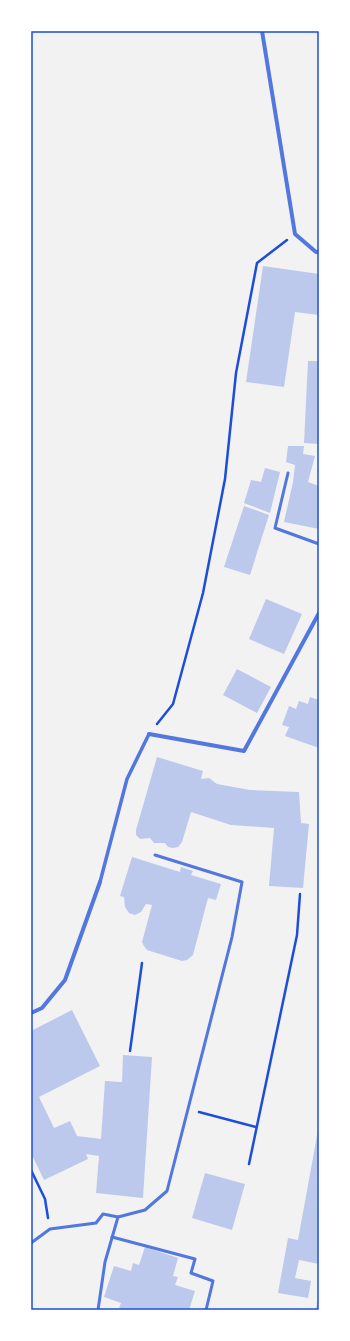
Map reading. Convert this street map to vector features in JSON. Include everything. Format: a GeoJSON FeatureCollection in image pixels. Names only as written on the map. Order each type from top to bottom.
{"type":"FeatureCollection","features":[{"type":"Feature","properties":{"kind":"street"},"geometry":{"type":"LineString","coordinates":[[262,31],[295,234],[316,252],[319,252]]}},
{"type":"Feature","properties":{"kind":"street"},"geometry":{"type":"LineString","coordinates":[[31,1013],[42,1008],[65,980],[100,882],[127,779],[149,734],[244,751],[319,613]]}},
{"type":"Feature","properties":{"kind":"lane"},"geometry":{"type":"LineString","coordinates":[[288,473],[275,528],[319,544]]}},
{"type":"Feature","properties":{"kind":"lane"},"geometry":{"type":"LineString","coordinates":[[31,1244],[50,1229],[96,1223],[103,1214],[118,1217],[145,1210],[166,1191],[232,937],[242,882],[155,855]]}},
{"type":"Feature","properties":{"kind":"lane"},"geometry":{"type":"LineString","coordinates":[[98,1310],[105,1262],[118,1217]]}},
{"type":"Feature","properties":{"kind":"lane"},"geometry":{"type":"LineString","coordinates":[[112,1237],[195,1259],[191,1274],[213,1281],[206,1310]]}},
{"type":"Feature","properties":{"kind":"path"},"geometry":{"type":"LineString","coordinates":[[149,734],[173,704],[202,593],[225,479],[236,373],[257,263],[295,234]]}},
{"type":"Feature","properties":{"kind":"path"},"geometry":{"type":"LineString","coordinates":[[249,1164],[297,935],[300,894]]}},
{"type":"Feature","properties":{"kind":"path"},"geometry":{"type":"LineString","coordinates":[[130,1050],[142,963]]}},
{"type":"Feature","properties":{"kind":"path"},"geometry":{"type":"LineString","coordinates":[[188,1108],[256,1127]]}},
{"type":"Feature","properties":{"kind":"path"},"geometry":{"type":"LineString","coordinates":[[31,1170],[45,1199],[50,1229]]}},
{"type":"Feature","properties":{"kind":"building"},"geometry":{"type":"Polygon","coordinates":[[[263,266],[319,274],[319,315],[295,312],[284,387],[246,382],[263,266]]]}},
{"type":"Feature","properties":{"kind":"building"},"geometry":{"type":"Polygon","coordinates":[[[308,361],[319,361],[319,444],[304,443],[308,361]]]}},
{"type":"Feature","properties":{"kind":"building"},"geometry":{"type":"Polygon","coordinates":[[[288,446],[304,446],[303,454],[315,456],[308,482],[319,486],[319,529],[284,522],[293,482],[295,465],[286,462],[288,446]]]}},
{"type":"Feature","properties":{"kind":"building"},"geometry":{"type":"Polygon","coordinates":[[[265,468],[280,472],[270,513],[244,503],[251,480],[261,482],[265,468]]]}},
{"type":"Feature","properties":{"kind":"building"},"geometry":{"type":"Polygon","coordinates":[[[244,506],[269,515],[250,575],[224,567],[244,506]]]}},
{"type":"Feature","properties":{"kind":"building"},"geometry":{"type":"Polygon","coordinates":[[[266,599],[302,614],[284,654],[249,639],[266,599]]]}},
{"type":"Feature","properties":{"kind":"building"},"geometry":{"type":"Polygon","coordinates":[[[237,669],[271,687],[257,713],[223,695],[237,669]]]}},
{"type":"Feature","properties":{"kind":"building"},"geometry":{"type":"Polygon","coordinates":[[[310,697],[319,700],[319,748],[285,736],[289,727],[282,725],[289,706],[296,709],[299,701],[308,704],[310,697]]]}},
{"type":"Feature","properties":{"kind":"building"},"geometry":{"type":"Polygon","coordinates":[[[157,757],[203,771],[201,779],[209,778],[217,784],[250,790],[299,792],[301,823],[309,824],[303,888],[269,886],[274,828],[231,825],[191,812],[182,842],[178,847],[168,847],[165,843],[154,843],[150,838],[140,839],[136,835],[136,830],[157,757]]]}},
{"type":"Feature","properties":{"kind":"building"},"geometry":{"type":"Polygon","coordinates":[[[132,857],[180,872],[181,867],[193,871],[191,875],[221,884],[216,900],[208,898],[193,955],[187,960],[182,961],[147,950],[144,946],[142,942],[152,905],[146,904],[141,912],[135,915],[129,913],[125,907],[124,897],[120,896],[132,857]]]}},
{"type":"Feature","properties":{"kind":"building"},"geometry":{"type":"Polygon","coordinates":[[[72,1010],[100,1066],[39,1097],[54,1128],[70,1121],[77,1136],[101,1139],[105,1081],[122,1082],[123,1055],[152,1057],[143,1198],[96,1193],[99,1156],[86,1154],[88,1159],[44,1180],[31,1153],[31,1031],[72,1010]]]}},
{"type":"Feature","properties":{"kind":"building"},"geometry":{"type":"Polygon","coordinates":[[[318,1130],[319,1264],[299,1260],[295,1278],[311,1281],[308,1298],[278,1293],[288,1238],[298,1240],[318,1130]]]}},
{"type":"Feature","properties":{"kind":"building"},"geometry":{"type":"Polygon","coordinates":[[[205,1173],[245,1184],[232,1230],[192,1218],[205,1173]]]}},
{"type":"Feature","properties":{"kind":"building"},"geometry":{"type":"Polygon","coordinates":[[[145,1247],[178,1258],[173,1276],[178,1277],[175,1285],[195,1291],[189,1310],[125,1310],[119,1308],[121,1303],[104,1297],[114,1266],[131,1271],[133,1263],[139,1265],[145,1247]]]}},
{"type":"Feature","properties":{"kind":"building"},"geometry":{"type":"Polygon","coordinates":[[[317,1302],[319,1302],[319,1310],[316,1310],[317,1302]]]}}]}
